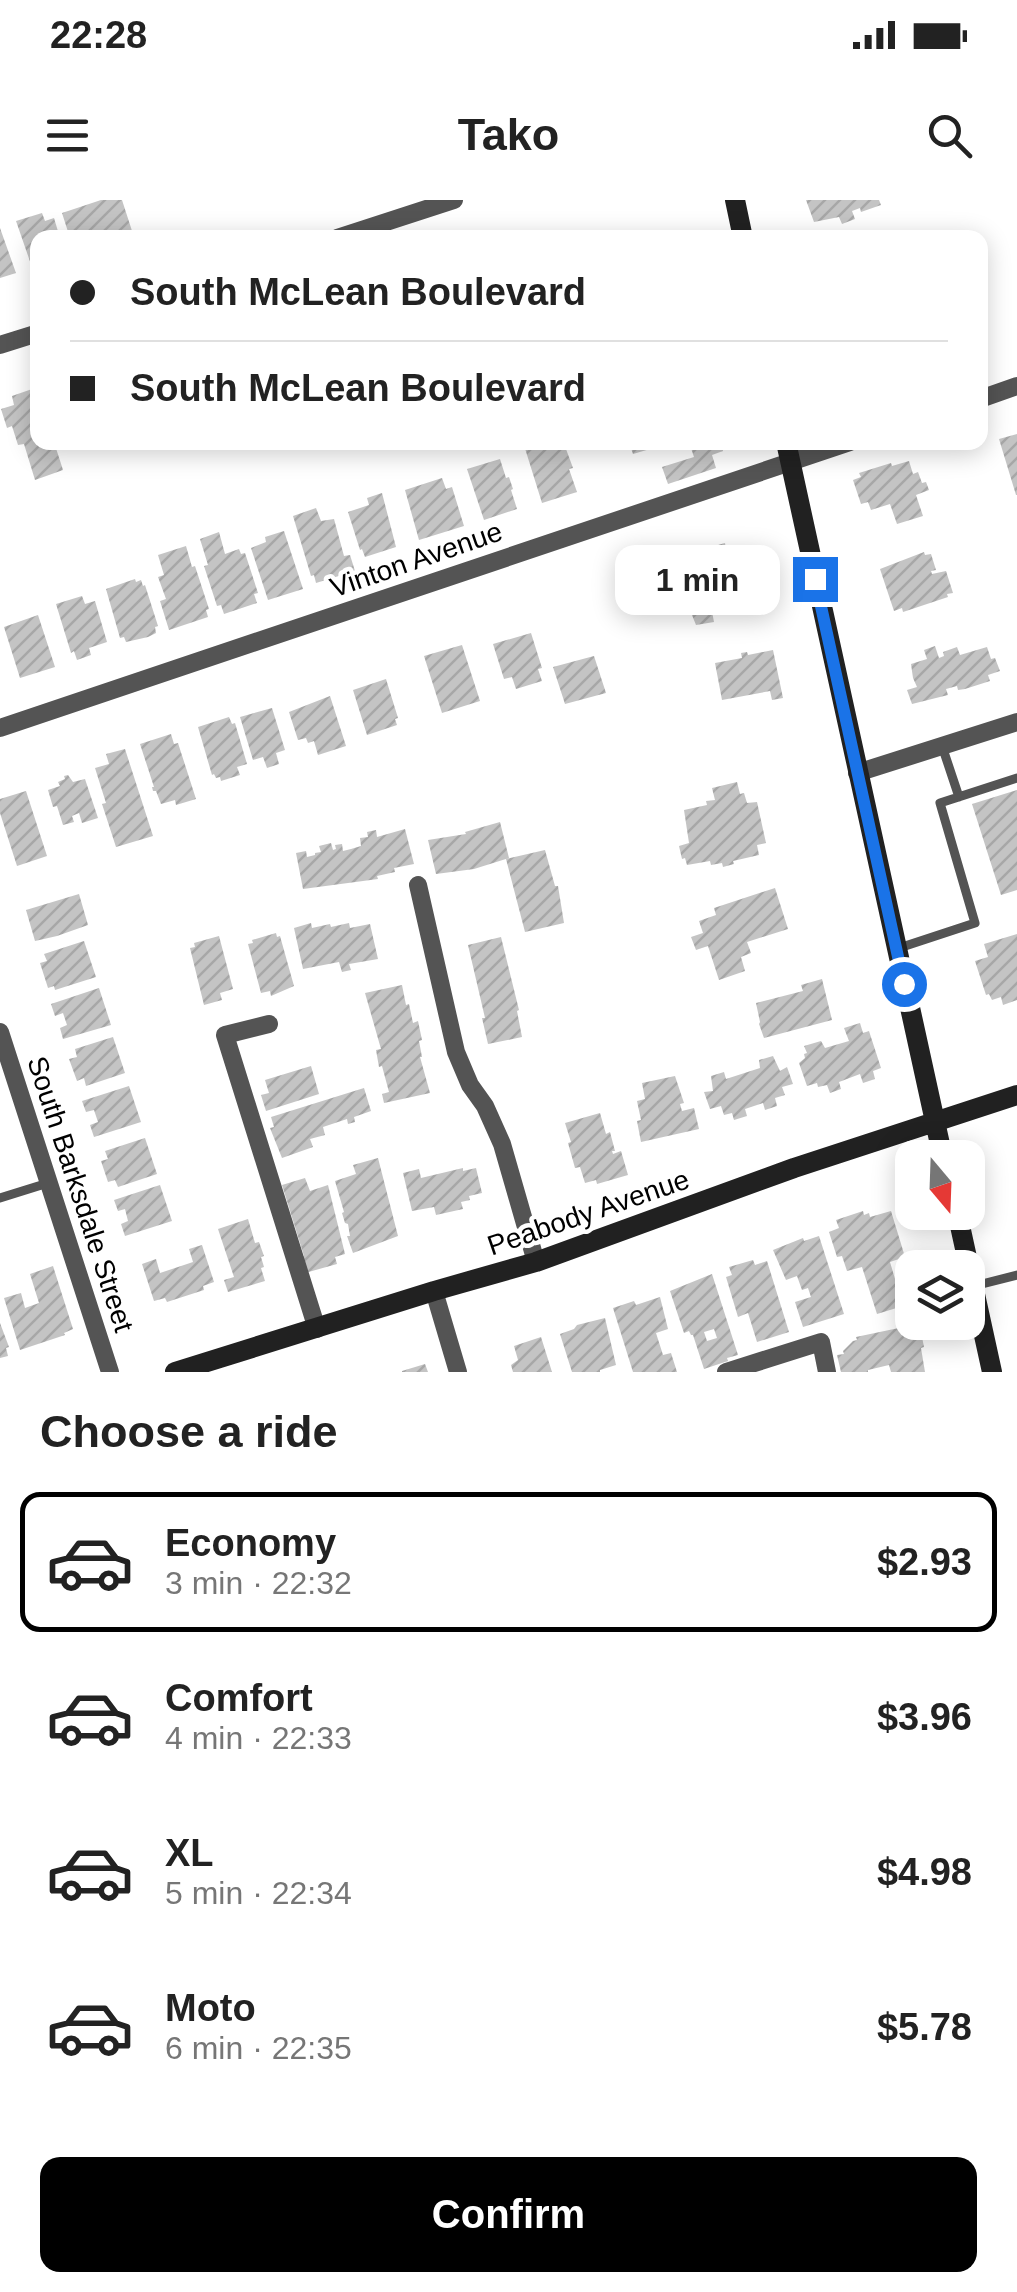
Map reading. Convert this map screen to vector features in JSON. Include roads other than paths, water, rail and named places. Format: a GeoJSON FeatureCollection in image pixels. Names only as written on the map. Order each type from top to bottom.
{"type":"FeatureCollection","features":[{"type":"Feature","properties":{"kind":"main road"},"geometry":{"type":"LineString","coordinates":[[735,200],[741,230]]}},
{"type":"Feature","properties":{"kind":"main road"},"geometry":{"type":"LineString","coordinates":[[788,453],[940,1140]]}},
{"type":"Feature","properties":{"kind":"main road","name":"Peabody Avenue"},"geometry":{"type":"LineString","coordinates":[[175,1372],[536,1262],[794,1168],[1017,1095]]}},
{"type":"Feature","properties":{"kind":"main road"},"geometry":{"type":"LineString","coordinates":[[985,1339],[992,1372]]}},
{"type":"Feature","properties":{"kind":"street"},"geometry":{"type":"LineString","coordinates":[[361,230],[454,200]]}},
{"type":"Feature","properties":{"kind":"street"},"geometry":{"type":"LineString","coordinates":[[0,345],[30,336]]}},
{"type":"Feature","properties":{"kind":"street"},"geometry":{"type":"LineString","coordinates":[[988,396],[1017,386]]}},
{"type":"Feature","properties":{"kind":"street","name":"Vinton Avenue"},"geometry":{"type":"LineString","coordinates":[[0,728],[788,453]]}},
{"type":"Feature","properties":{"kind":"street"},"geometry":{"type":"LineString","coordinates":[[857,773],[1017,722]]}},
{"type":"Feature","properties":{"kind":"street"},"geometry":{"type":"LineString","coordinates":[[418,885],[456,1052],[502,1144],[536,1262]]}},
{"type":"Feature","properties":{"kind":"street"},"geometry":{"type":"LineString","coordinates":[[269,1024],[226,1034],[317,1329]]}},
{"type":"Feature","properties":{"kind":"street","name":"South Barksdale Street"},"geometry":{"type":"LineString","coordinates":[[1,1038],[110,1372]]}},
{"type":"Feature","properties":{"kind":"street"},"geometry":{"type":"LineString","coordinates":[[434,1291],[458,1372]]}},
{"type":"Feature","properties":{"kind":"street"},"geometry":{"type":"LineString","coordinates":[[726,1372],[821,1342],[827,1372]]}},
{"type":"Feature","properties":{"kind":"lane"},"geometry":{"type":"LineString","coordinates":[[942,746],[959,797]]}},
{"type":"Feature","properties":{"kind":"lane"},"geometry":{"type":"LineString","coordinates":[[896,949],[975,923],[940,803],[1017,778]]}},
{"type":"Feature","properties":{"kind":"lane"},"geometry":{"type":"LineString","coordinates":[[0,1198],[48,1183]]}},
{"type":"Feature","properties":{"kind":"lane"},"geometry":{"type":"LineString","coordinates":[[985,1283],[1017,1275]]}}]}
